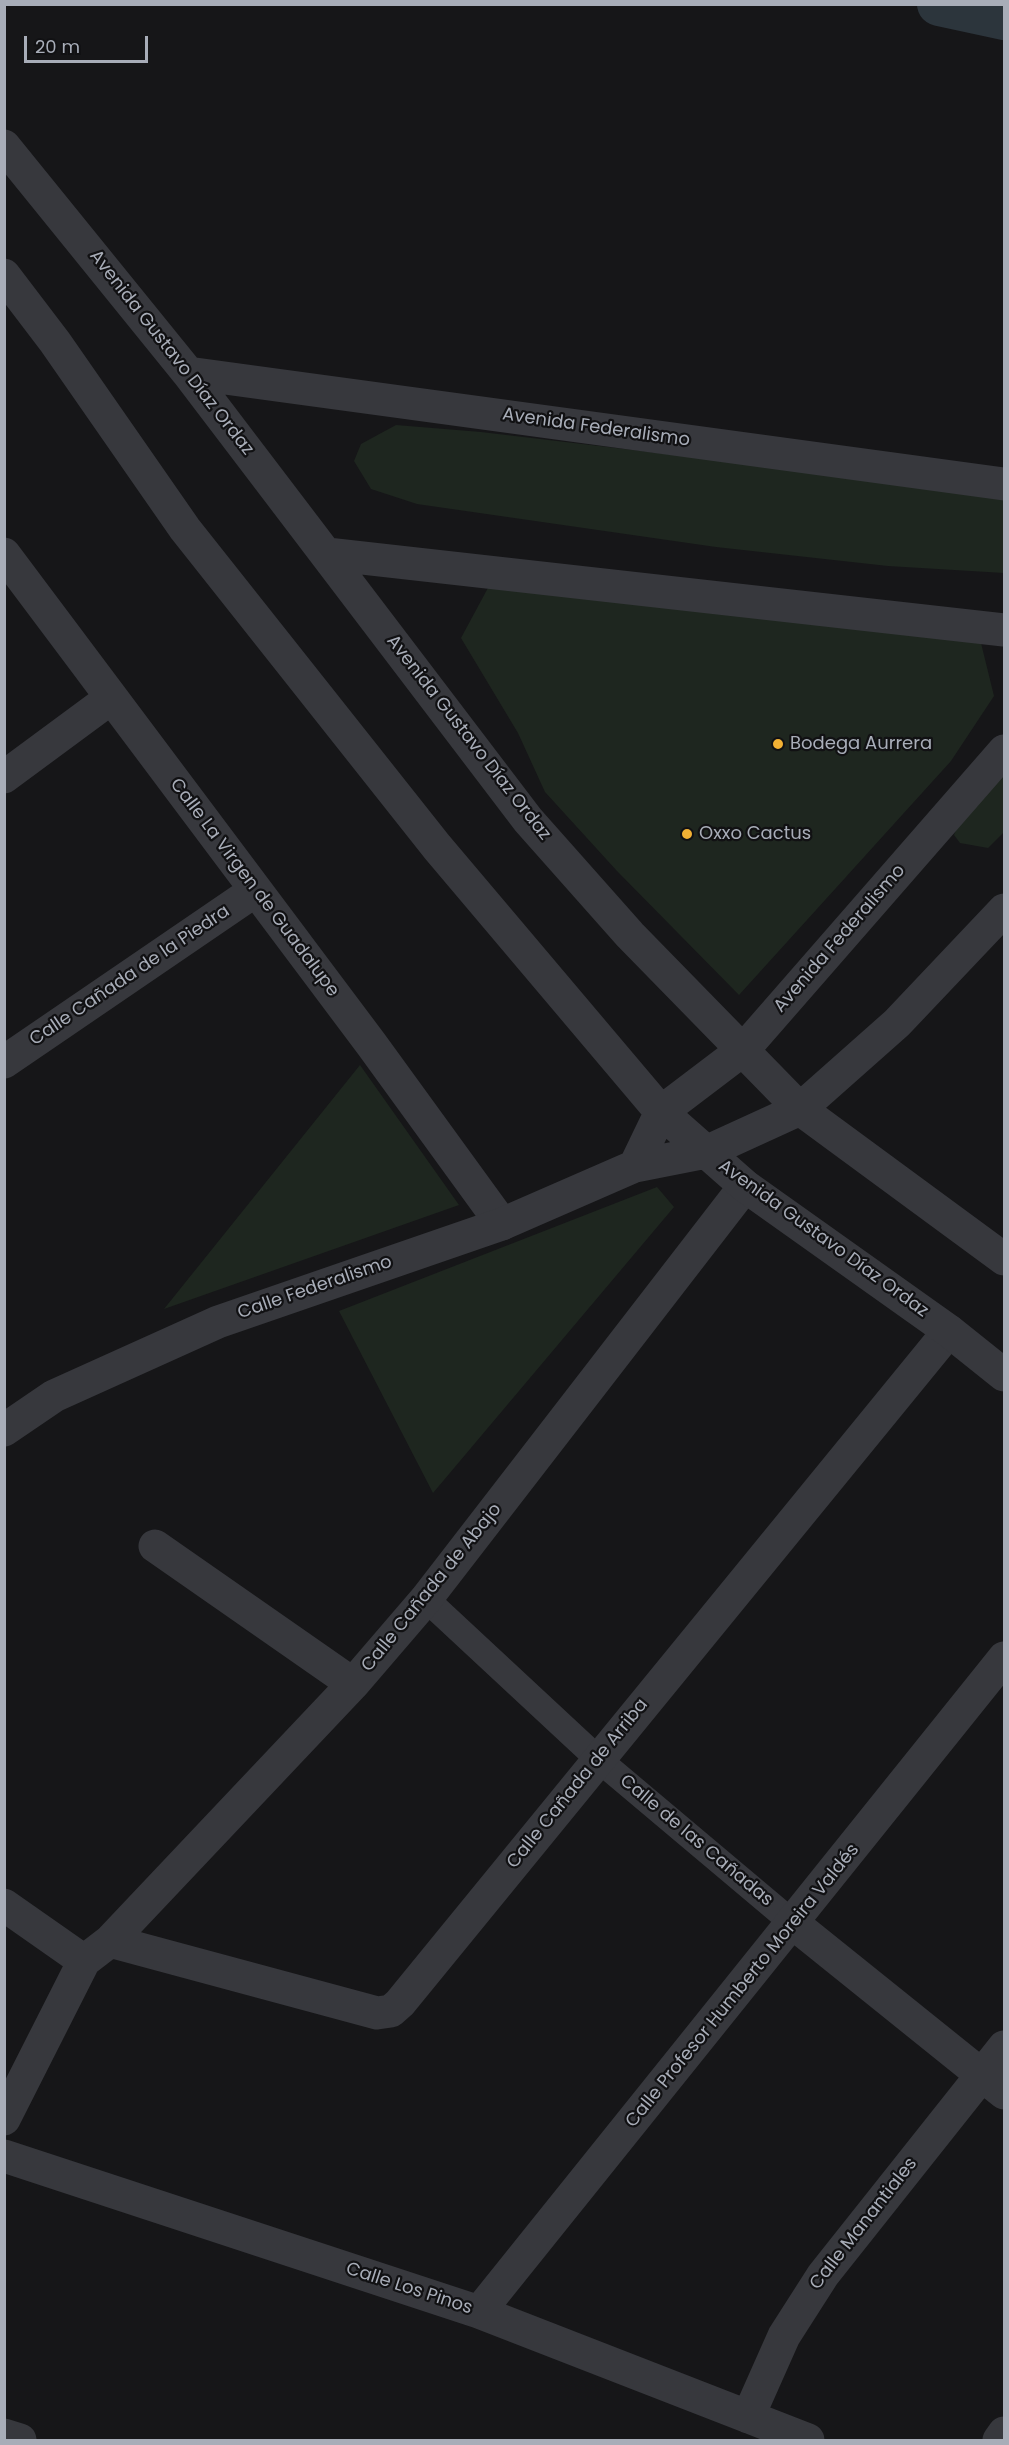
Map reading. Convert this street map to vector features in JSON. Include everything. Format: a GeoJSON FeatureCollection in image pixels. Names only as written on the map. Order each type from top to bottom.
{"type":"FeatureCollection","features":[{"type":"Feature","properties":{"kind":"street","name":"Avenida Gustavo Díaz Ordaz"},"geometry":{"type":"LineString","coordinates":[[4,146],[188,373],[528,820],[630,935],[744,1049],[800,1109],[1005,1258]]}},
{"type":"Feature","properties":{"kind":"street","name":"Avenida Gustavo Díaz Ordaz"},"geometry":{"type":"LineString","coordinates":[[4,275],[55,342],[185,529],[437,847],[661,1112],[745,1186],[949,1331],[1005,1375]]}},
{"type":"Feature","properties":{"kind":"street","name":"Avenida Federalismo"},"geometry":{"type":"LineString","coordinates":[[188,373],[1005,484]]}},
{"type":"Feature","properties":{"kind":"street","name":"Calle La Virgen de Guadalupe"},"geometry":{"type":"LineString","coordinates":[[4,554],[256,890],[502,1224]]}},
{"type":"Feature","properties":{"kind":"street"},"geometry":{"type":"LineString","coordinates":[[327,554],[1005,630]]}},
{"type":"Feature","properties":{"kind":"street"},"geometry":{"type":"LineString","coordinates":[[4,777],[111,698]]}},
{"type":"Feature","properties":{"kind":"street","name":"Avenida Federalismo"},"geometry":{"type":"LineString","coordinates":[[661,1112],[744,1049],[1005,751]]}},
{"type":"Feature","properties":{"kind":"street","name":"Calle Cañada de la Piedra"},"geometry":{"type":"LineString","coordinates":[[4,1062],[256,890]]}},
{"type":"Feature","properties":{"kind":"street"},"geometry":{"type":"LineString","coordinates":[[706,1152],[800,1109],[897,1023],[1005,910]]}},
{"type":"Feature","properties":{"kind":"street"},"geometry":{"type":"LineString","coordinates":[[635,1166],[661,1112]]}},
{"type":"Feature","properties":{"kind":"street","name":"Calle Federalismo"},"geometry":{"type":"LineString","coordinates":[[4,1430],[54,1396],[218,1322],[502,1224],[635,1166],[706,1152]]}},
{"type":"Feature","properties":{"kind":"street","name":"Calle Cañada de Abajo"},"geometry":{"type":"LineString","coordinates":[[4,2119],[84,1961],[110,1941],[353,1684],[426,1599],[745,1186]]}},
{"type":"Feature","properties":{"kind":"street","name":"Calle Cañada de Arriba"},"geometry":{"type":"LineString","coordinates":[[110,1941],[377,2013],[391,2011],[400,2003],[949,1331]]}},
{"type":"Feature","properties":{"kind":"street"},"geometry":{"type":"LineString","coordinates":[[155,1546],[353,1684]]}},
{"type":"Feature","properties":{"kind":"street","name":"Calle de las Cañadas"},"geometry":{"type":"LineString","coordinates":[[426,1599],[598,1759],[794,1924],[994,2083]]}},
{"type":"Feature","properties":{"kind":"street","name":"Calle Profesor Humberto Moreira Valdés"},"geometry":{"type":"LineString","coordinates":[[479,2312],[794,1924],[1005,1658]]}},
{"type":"Feature","properties":{"kind":"street"},"geometry":{"type":"LineString","coordinates":[[4,1905],[84,1961]]}},
{"type":"Feature","properties":{"kind":"street","name":"Calle Manantiales"},"geometry":{"type":"LineString","coordinates":[[748,2417],[784,2336],[823,2275],[994,2083],[1005,2047]]}},
{"type":"Feature","properties":{"kind":"street","name":"Calle Los Pinos"},"geometry":{"type":"LineString","coordinates":[[4,2156],[479,2312],[808,2440]]}},
{"type":"Feature","properties":{"kind":"street"},"geometry":{"type":"LineString","coordinates":[[999,2440],[1005,2433]]}},
{"type":"Feature","properties":{"kind":"street"},"geometry":{"type":"LineString","coordinates":[[4,2435],[20,2440]]}},
{"type":"Feature","properties":{"kind":"shaded area"},"geometry":{"type":"Polygon","coordinates":[[[396,425],[481,432],[1004,494],[1004,573],[888,566],[716,547],[417,504],[371,489],[354,461],[361,444],[396,425]]]}},
{"type":"Feature","properties":{"kind":"shaded area"},"geometry":{"type":"Polygon","coordinates":[[[489,586],[981,643],[994,696],[951,761],[739,995],[617,871],[545,792],[518,733],[461,638],[489,586]]]}},
{"type":"Feature","properties":{"kind":"shaded area"},"geometry":{"type":"Polygon","coordinates":[[[1004,774],[1004,832],[988,848],[960,843],[954,835],[959,821],[1004,774]]]}},
{"type":"Feature","properties":{"kind":"shaded area"},"geometry":{"type":"Polygon","coordinates":[[[360,1065],[459,1205],[164,1309],[360,1065]]]}},
{"type":"Feature","properties":{"kind":"shaded area"},"geometry":{"type":"Polygon","coordinates":[[[657,1187],[674,1207],[433,1493],[339,1311],[657,1187]]]}},
{"type":"Feature","properties":{"kind":"waterway"},"geometry":{"type":"LineString","coordinates":[[939,4],[1004,18]]}},
{"type":"Feature","properties":{"kind":"place","name":"Bodega Aurrera"},"geometry":{"type":"Point","coordinates":[778,744]}},
{"type":"Feature","properties":{"kind":"place","name":"Oxxo Cactus"},"geometry":{"type":"Point","coordinates":[687,834]}}]}
